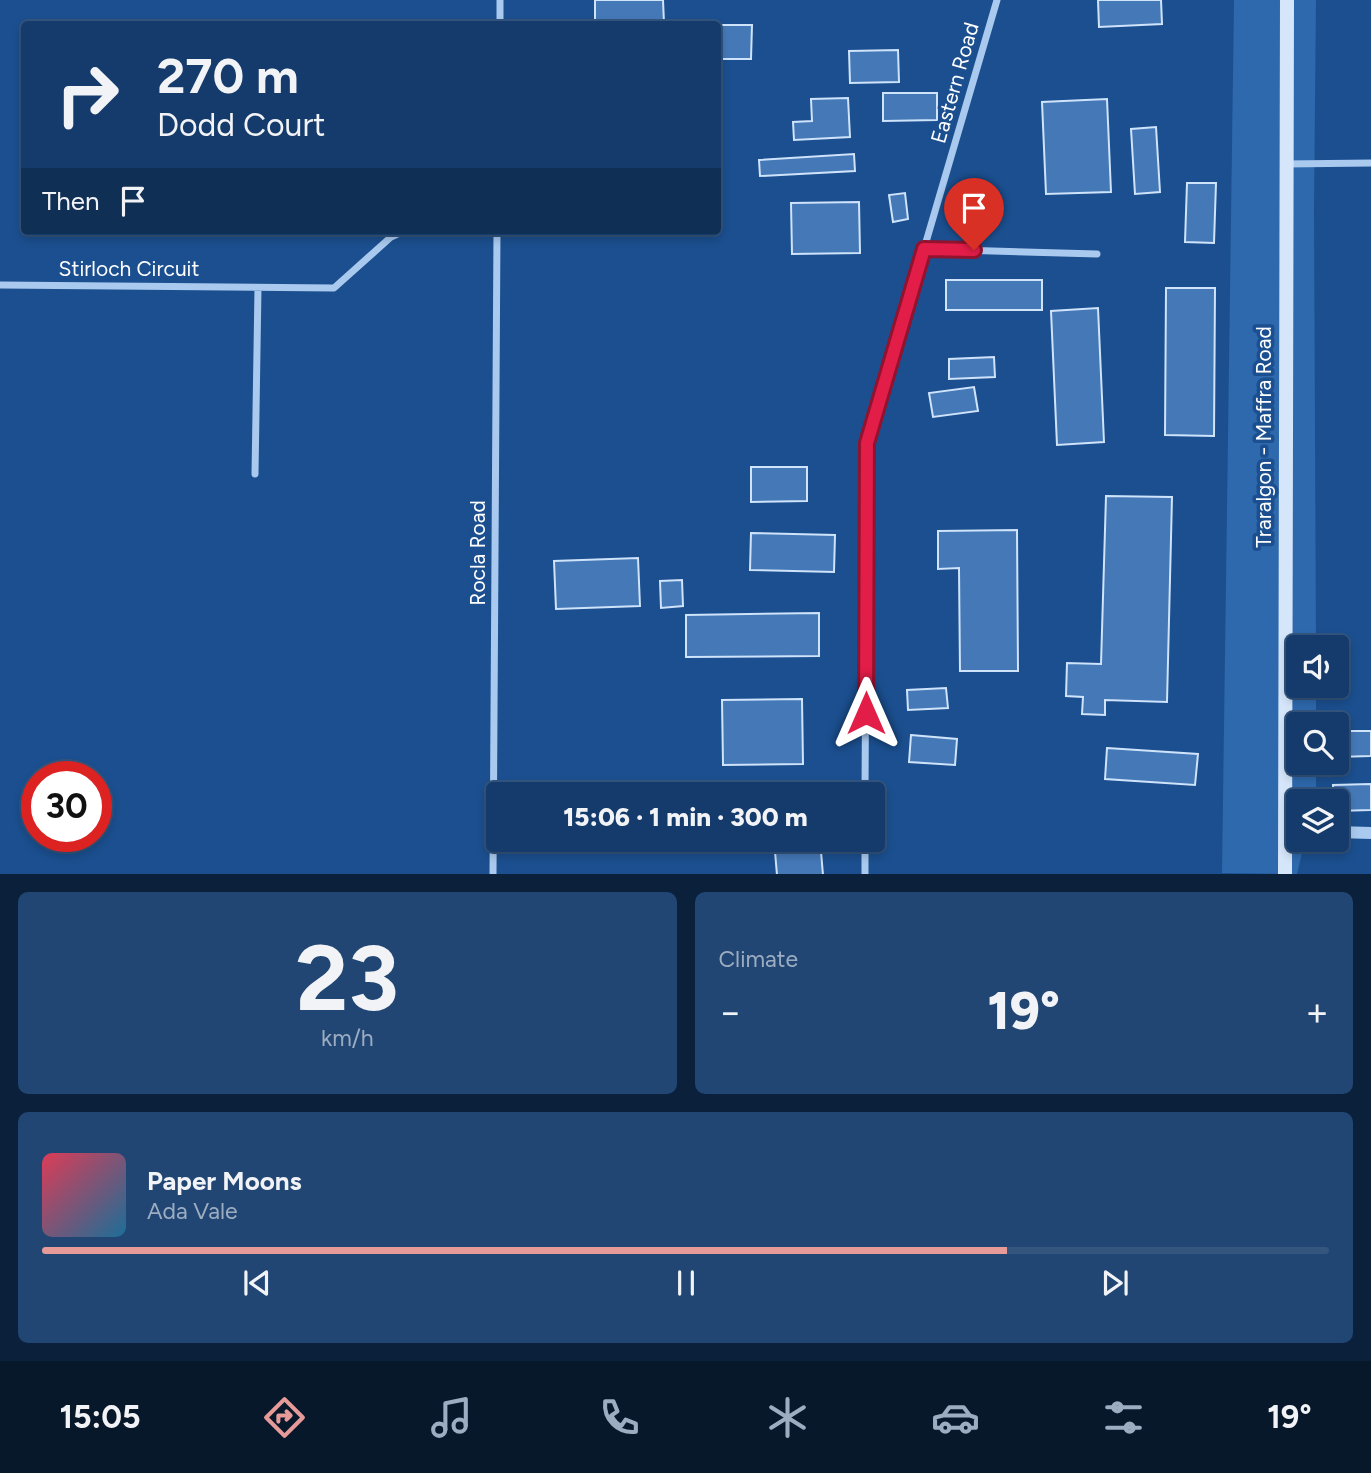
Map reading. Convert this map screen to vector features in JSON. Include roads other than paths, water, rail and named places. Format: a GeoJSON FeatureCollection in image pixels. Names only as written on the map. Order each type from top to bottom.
{"type":"FeatureCollection","features":[{"type":"Feature","properties":{"kind":"main road","name":"Traralgon - Maffra Road"},"geometry":{"type":"LineString","coordinates":[[1287,0],[1292,789]]}},
{"type":"Feature","properties":{"kind":"main road","name":"Traralgon - Maffra Road"},"geometry":{"type":"LineString","coordinates":[[1285,874],[1289,852]]}},
{"type":"Feature","properties":{"kind":"street"},"geometry":{"type":"LineString","coordinates":[[500,0],[500,21]]}},
{"type":"Feature","properties":{"kind":"street","name":"Eastern Road"},"geometry":{"type":"LineString","coordinates":[[865,782],[867,443],[998,0]]}},
{"type":"Feature","properties":{"kind":"street"},"geometry":{"type":"LineString","coordinates":[[1286,164],[1371,163]]}},
{"type":"Feature","properties":{"kind":"street","name":"Stirloch Circuit"},"geometry":{"type":"LineString","coordinates":[[0,285],[334,288],[395,235]]}},
{"type":"Feature","properties":{"kind":"street","name":"Rocla Road"},"geometry":{"type":"LineString","coordinates":[[493,874],[497,235]]}},
{"type":"Feature","properties":{"kind":"street"},"geometry":{"type":"LineString","coordinates":[[924,249],[1097,254]]}},
{"type":"Feature","properties":{"kind":"street"},"geometry":{"type":"LineString","coordinates":[[256,474],[258,288]]}},
{"type":"Feature","properties":{"kind":"street"},"geometry":{"type":"LineString","coordinates":[[1349,832],[1371,833]]}},
{"type":"Feature","properties":{"kind":"street"},"geometry":{"type":"LineString","coordinates":[[865,852],[865,874]]}}]}
